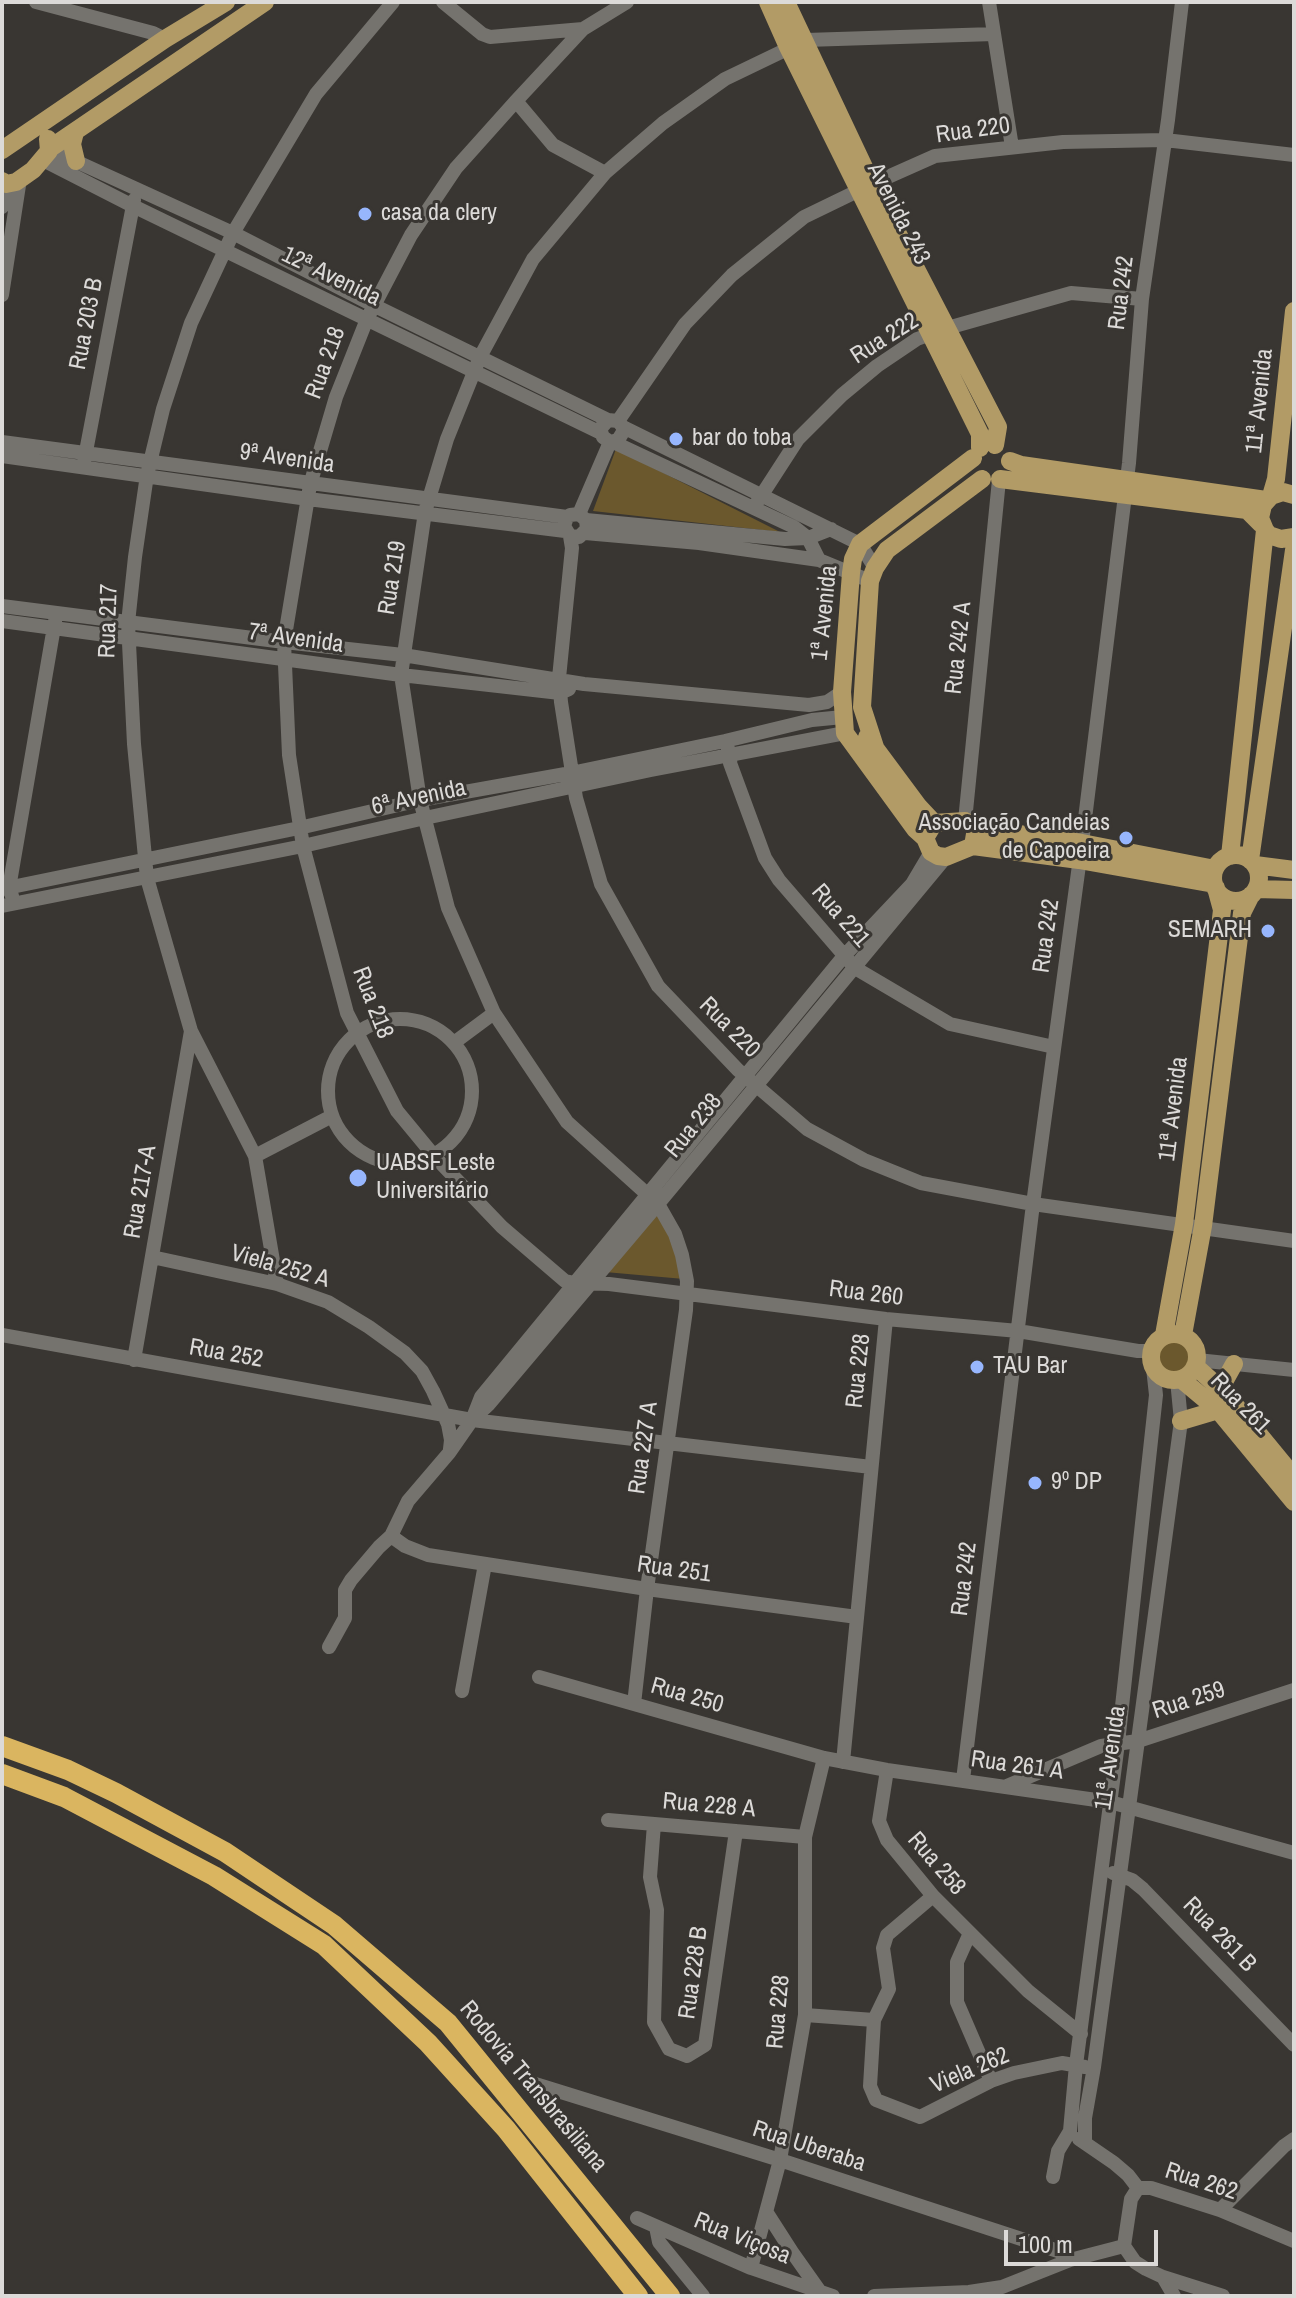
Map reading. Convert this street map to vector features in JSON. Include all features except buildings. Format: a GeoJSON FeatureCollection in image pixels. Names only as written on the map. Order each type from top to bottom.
{"type":"FeatureCollection","features":[{"type":"Feature","properties":{"kind":"highway","name":"Rodovia Transbrasiliana"},"geometry":{"type":"LineString","coordinates":[[2,1746],[68,1770],[116,1793],[225,1852],[334,1925],[448,2023],[670,2296]]}},
{"type":"Feature","properties":{"kind":"highway","name":"Rodovia Transbrasiliana"},"geometry":{"type":"LineString","coordinates":[[2,1774],[64,1797],[214,1876],[324,1945],[448,2064],[506,2129],[638,2296]]}},
{"type":"Feature","properties":{"kind":"main road"},"geometry":{"type":"LineString","coordinates":[[2,150],[165,39],[226,2]]}},
{"type":"Feature","properties":{"kind":"main road"},"geometry":{"type":"LineString","coordinates":[[9,181],[265,2]]}},
{"type":"Feature","properties":{"kind":"main road","name":"Avenida 243"},"geometry":{"type":"LineString","coordinates":[[768,2],[788,47],[865,187],[938,331],[980,434],[983,450]]}},
{"type":"Feature","properties":{"kind":"main road","name":"Avenida 243"},"geometry":{"type":"LineString","coordinates":[[786,2],[806,40],[865,187]]}},
{"type":"Feature","properties":{"kind":"main road"},"geometry":{"type":"LineString","coordinates":[[35,128],[45,133],[49,142],[46,155]]}},
{"type":"Feature","properties":{"kind":"main road"},"geometry":{"type":"LineString","coordinates":[[75,132],[72,144],[76,161]]}},
{"type":"Feature","properties":{"kind":"main road","name":"11ª Avenida"},"geometry":{"type":"LineString","coordinates":[[1263,527],[1261,511],[1276,479],[1294,311]]}},
{"type":"Feature","properties":{"kind":"main road"},"geometry":{"type":"LineString","coordinates":[[1294,495],[1283,492],[1269,498],[1125,488],[993,479],[974,470],[983,450],[1005,452],[1010,461],[1021,465],[1125,488],[1247,510],[1269,535],[1281,539],[1294,537]]}},
{"type":"Feature","properties":{"kind":"main road","name":"1ª Avenida"},"geometry":{"type":"LineString","coordinates":[[844,725],[842,692],[851,573],[860,544],[983,450]]}},
{"type":"Feature","properties":{"kind":"main road"},"geometry":{"type":"LineString","coordinates":[[993,479],[1006,473],[1010,461]]}},
{"type":"Feature","properties":{"kind":"main road","name":"1ª Avenida"},"geometry":{"type":"LineString","coordinates":[[875,747],[862,707],[872,575],[887,550],[993,479]]}},
{"type":"Feature","properties":{"kind":"main road"},"geometry":{"type":"LineString","coordinates":[[1230,856],[1263,527]]}},
{"type":"Feature","properties":{"kind":"main road"},"geometry":{"type":"LineString","coordinates":[[1294,550],[1253,862],[1259,877],[1254,892],[1246,899],[1232,901],[1220,894],[1215,880],[1224,858],[1237,855],[1253,862],[1294,870]]}},
{"type":"Feature","properties":{"kind":"main road"},"geometry":{"type":"LineString","coordinates":[[855,723],[875,747],[919,807],[934,843],[915,829],[844,725],[855,723]]}},
{"type":"Feature","properties":{"kind":"main road"},"geometry":{"type":"LineString","coordinates":[[934,843],[971,832]]}},
{"type":"Feature","properties":{"kind":"main road"},"geometry":{"type":"LineString","coordinates":[[934,843],[971,832],[1215,880]]}},
{"type":"Feature","properties":{"kind":"main road","name":"11ª Avenida"},"geometry":{"type":"LineString","coordinates":[[1164,1335],[1184,1224],[1222,910],[1215,880]]}},
{"type":"Feature","properties":{"kind":"main road"},"geometry":{"type":"LineString","coordinates":[[1254,892],[1294,890]]}},
{"type":"Feature","properties":{"kind":"main road","name":"11ª Avenida"},"geometry":{"type":"LineString","coordinates":[[1183,1335],[1203,1226],[1242,913],[1254,892]]}},
{"type":"Feature","properties":{"kind":"main road"},"geometry":{"type":"LineString","coordinates":[[1170,1333],[1183,1335],[1192,1342],[1201,1360],[1187,1376],[1163,1378],[1152,1359],[1156,1342],[1170,1333]]}},
{"type":"Feature","properties":{"kind":"main road","name":"Rua 261"},"geometry":{"type":"LineString","coordinates":[[1201,1360],[1221,1401],[1294,1502]]}},
{"type":"Feature","properties":{"kind":"main road"},"geometry":{"type":"LineString","coordinates":[[1181,1421],[1221,1401],[1224,1382],[1234,1364]]}},
{"type":"Feature","properties":{"kind":"main road","name":"Rua 261"},"geometry":{"type":"LineString","coordinates":[[1179,1379],[1221,1401],[1294,1477]]}},
{"type":"Feature","properties":{"kind":"street"},"geometry":{"type":"LineString","coordinates":[[36,2],[153,33],[165,39]]}},
{"type":"Feature","properties":{"kind":"street","name":"Rua 217"},"geometry":{"type":"LineString","coordinates":[[277,1284],[255,1156],[191,1031],[147,878],[134,744],[128,630],[135,557],[149,468],[163,409],[191,323],[233,233],[316,94],[393,2]]}},
{"type":"Feature","properties":{"kind":"street"},"geometry":{"type":"LineString","coordinates":[[443,2],[490,37],[583,29]]}},
{"type":"Feature","properties":{"kind":"street"},"geometry":{"type":"LineString","coordinates":[[596,2],[606,14]]}},
{"type":"Feature","properties":{"kind":"street","name":"Rua 218"},"geometry":{"type":"LineString","coordinates":[[284,642],[309,492],[336,397],[370,312],[411,235],[456,168],[516,101],[583,29],[627,2]]}},
{"type":"Feature","properties":{"kind":"street"},"geometry":{"type":"LineString","coordinates":[[989,2],[1012,147]]}},
{"type":"Feature","properties":{"kind":"street","name":"Rua 242"},"geometry":{"type":"LineString","coordinates":[[963,1780],[1125,488],[1142,299],[1182,2]]}},
{"type":"Feature","properties":{"kind":"street","name":"Rua 219"},"geometry":{"type":"LineString","coordinates":[[652,1200],[567,1122],[494,1013],[448,908],[420,800],[401,675],[427,506],[447,439],[477,364],[533,259],[605,173],[663,123],[725,79],[806,40],[994,34]]}},
{"type":"Feature","properties":{"kind":"street"},"geometry":{"type":"LineString","coordinates":[[516,101],[553,145],[605,173]]}},
{"type":"Feature","properties":{"kind":"street","name":"Rua 220"},"geometry":{"type":"LineString","coordinates":[[1294,155],[1165,140],[1063,142],[935,156],[804,217],[732,275],[685,324],[612,431],[575,529],[560,686],[573,780],[601,884],[658,986],[751,1080],[807,1129],[864,1160],[921,1183],[1033,1204],[1294,1241]]}},
{"type":"Feature","properties":{"kind":"street","name":"12ª Avenida"},"geometry":{"type":"LineString","coordinates":[[46,155],[76,161],[233,233],[370,312]]}},
{"type":"Feature","properties":{"kind":"street","name":"12ª Avenida"},"geometry":{"type":"LineString","coordinates":[[46,155],[131,205],[370,312],[758,502],[831,529],[860,544]]}},
{"type":"Feature","properties":{"kind":"street"},"geometry":{"type":"LineString","coordinates":[[2,207],[9,181]]}},
{"type":"Feature","properties":{"kind":"street"},"geometry":{"type":"LineString","coordinates":[[2,295],[9,181]]}},
{"type":"Feature","properties":{"kind":"street","name":"Rua 203 B"},"geometry":{"type":"LineString","coordinates":[[84,460],[131,205],[138,191]]}},
{"type":"Feature","properties":{"kind":"street","name":"Rua 222"},"geometry":{"type":"LineString","coordinates":[[758,502],[798,439],[842,395],[917,339],[1071,293],[1142,299]]}},
{"type":"Feature","properties":{"kind":"street","name":"9ª Avenida"},"geometry":{"type":"LineString","coordinates":[[2,442],[84,460]]}},
{"type":"Feature","properties":{"kind":"street","name":"9ª Avenida"},"geometry":{"type":"LineString","coordinates":[[2,456],[84,460],[149,468],[575,529],[699,543],[819,560],[851,573],[872,575]]}},
{"type":"Feature","properties":{"kind":"street","name":"Rua 242 A"},"geometry":{"type":"LineString","coordinates":[[971,832],[993,479]]}},
{"type":"Feature","properties":{"kind":"street","name":"12ª Avenida"},"geometry":{"type":"LineString","coordinates":[[758,502],[808,538]]}},
{"type":"Feature","properties":{"kind":"street","name":"9ª Avenida"},"geometry":{"type":"LineString","coordinates":[[575,529],[785,539],[808,538],[831,529]]}},
{"type":"Feature","properties":{"kind":"street"},"geometry":{"type":"LineString","coordinates":[[808,538],[819,560]]}},
{"type":"Feature","properties":{"kind":"street"},"geometry":{"type":"LineString","coordinates":[[860,544],[872,575]]}},
{"type":"Feature","properties":{"kind":"street","name":"7ª Avenida"},"geometry":{"type":"LineString","coordinates":[[2,606],[55,620],[128,630],[283,659],[401,675],[560,686],[584,684],[811,713],[842,692]]}},
{"type":"Feature","properties":{"kind":"street"},"geometry":{"type":"LineString","coordinates":[[8,905],[6,889],[55,620]]}},
{"type":"Feature","properties":{"kind":"street","name":"7ª Avenida"},"geometry":{"type":"LineString","coordinates":[[2,621],[55,620]]}},
{"type":"Feature","properties":{"kind":"street","name":"7ª Avenida"},"geometry":{"type":"LineString","coordinates":[[128,630],[403,655],[560,686]]}},
{"type":"Feature","properties":{"kind":"street"},"geometry":{"type":"LineString","coordinates":[[283,659],[284,642]]}},
{"type":"Feature","properties":{"kind":"street","name":"Rua 218"},"geometry":{"type":"LineString","coordinates":[[283,659],[289,755],[299,828],[347,1013],[397,1111],[435,1157],[502,1227],[565,1281],[575,1283]]}},
{"type":"Feature","properties":{"kind":"street","name":"6ª Avenida"},"geometry":{"type":"LineString","coordinates":[[728,748],[811,713],[844,725]]}},
{"type":"Feature","properties":{"kind":"street","name":"6ª Avenida"},"geometry":{"type":"LineString","coordinates":[[8,905],[303,846],[573,780],[844,725]]}},
{"type":"Feature","properties":{"kind":"street","name":"Rua 221"},"geometry":{"type":"LineString","coordinates":[[728,748],[730,763],[765,858],[779,880],[855,968],[950,1024],[1054,1047]]}},
{"type":"Feature","properties":{"kind":"street","name":"6ª Avenida"},"geometry":{"type":"LineString","coordinates":[[6,889],[420,800],[573,780]]}},
{"type":"Feature","properties":{"kind":"street","name":"Rua 238"},"geometry":{"type":"LineString","coordinates":[[329,1647],[345,1618],[345,1590],[391,1536],[408,1501],[449,1453],[472,1420],[591,1283],[652,1200],[751,1080],[844,956],[912,884],[934,843]]}},
{"type":"Feature","properties":{"kind":"street","name":"Rua 238"},"geometry":{"type":"LineString","coordinates":[[751,1080],[855,968],[934,843]]}},
{"type":"Feature","properties":{"kind":"street"},"geometry":{"type":"LineString","coordinates":[[455,1042],[494,1013]]}},
{"type":"Feature","properties":{"kind":"street"},"geometry":{"type":"LineString","coordinates":[[400,1018],[420,1020],[439,1029],[455,1042],[466,1060],[472,1080],[472,1101],[465,1122],[454,1139],[435,1157],[397,1163],[376,1159],[357,1149],[342,1134],[332,1116],[328,1092],[331,1068],[343,1046],[379,1021],[400,1018]]}},
{"type":"Feature","properties":{"kind":"street","name":"Rua 217-A"},"geometry":{"type":"LineString","coordinates":[[134,1360],[191,1031]]}},
{"type":"Feature","properties":{"kind":"street"},"geometry":{"type":"LineString","coordinates":[[255,1156],[332,1116]]}},
{"type":"Feature","properties":{"kind":"street","name":"Rua 238"},"geometry":{"type":"LineString","coordinates":[[472,1420],[481,1397],[575,1283],[652,1200]]}},
{"type":"Feature","properties":{"kind":"street","name":"Rua 227 A"},"geometry":{"type":"LineString","coordinates":[[634,1704],[687,1295],[682,1255],[675,1234],[652,1200]]}},
{"type":"Feature","properties":{"kind":"street","name":"Viela 252 A"},"geometry":{"type":"LineString","coordinates":[[152,1257],[277,1284],[328,1302],[405,1353],[422,1371],[443,1415]]}},
{"type":"Feature","properties":{"kind":"street","name":"Rua 260"},"geometry":{"type":"LineString","coordinates":[[575,1283],[1018,1331],[1138,1351],[1152,1359]]}},
{"type":"Feature","properties":{"kind":"street","name":"Rua 228"},"geometry":{"type":"LineString","coordinates":[[843,1762],[886,1319]]}},
{"type":"Feature","properties":{"kind":"street","name":"Rua 252"},"geometry":{"type":"LineString","coordinates":[[2,1335],[472,1420],[871,1467]]}},
{"type":"Feature","properties":{"kind":"street","name":"11ª Avenida"},"geometry":{"type":"LineString","coordinates":[[1053,2177],[1058,2151],[1070,2131],[1118,1743],[1156,1395],[1152,1359]]}},
{"type":"Feature","properties":{"kind":"street"},"geometry":{"type":"LineString","coordinates":[[1201,1360],[1294,1370]]}},
{"type":"Feature","properties":{"kind":"street","name":"11ª Avenida"},"geometry":{"type":"LineString","coordinates":[[1085,2143],[1085,2118],[1181,1421],[1179,1379]]}},
{"type":"Feature","properties":{"kind":"street"},"geometry":{"type":"LineString","coordinates":[[443,1415],[450,1432],[449,1453]]}},
{"type":"Feature","properties":{"kind":"street","name":"Rua 251"},"geometry":{"type":"LineString","coordinates":[[391,1536],[405,1546],[428,1555],[857,1617]]}},
{"type":"Feature","properties":{"kind":"street"},"geometry":{"type":"LineString","coordinates":[[462,1691],[485,1564]]}},
{"type":"Feature","properties":{"kind":"street","name":"Rua 250"},"geometry":{"type":"LineString","coordinates":[[539,1677],[824,1758]]}},
{"type":"Feature","properties":{"kind":"street","name":"Rua 259"},"geometry":{"type":"LineString","coordinates":[[1007,1786],[1101,1746],[1138,1741],[1294,1690]]}},
{"type":"Feature","properties":{"kind":"street","name":"Rua 228"},"geometry":{"type":"LineString","coordinates":[[751,2268],[780,2160],[805,2015],[805,1837],[824,1758]]}},
{"type":"Feature","properties":{"kind":"street","name":"Rua 261 A"},"geometry":{"type":"LineString","coordinates":[[824,1758],[1110,1802],[1294,1853]]}},
{"type":"Feature","properties":{"kind":"street","name":"Rua 258"},"geometry":{"type":"LineString","coordinates":[[887,1770],[879,1821],[887,1840],[933,1896],[1028,1991],[1081,2034]]}},
{"type":"Feature","properties":{"kind":"street","name":"Rua 228 A"},"geometry":{"type":"LineString","coordinates":[[608,1820],[805,1837]]}},
{"type":"Feature","properties":{"kind":"street","name":"Rua 228 B"},"geometry":{"type":"LineString","coordinates":[[654,1824],[650,1877],[657,1910],[654,2022],[669,2049],[687,2056],[705,2045],[736,1831]]}},
{"type":"Feature","properties":{"kind":"street","name":"Rua 261 B"},"geometry":{"type":"LineString","coordinates":[[1102,1870],[1132,1880],[1181,1927],[1221,1958],[1294,2045]]}},
{"type":"Feature","properties":{"kind":"street","name":"Viela 262"},"geometry":{"type":"LineString","coordinates":[[933,1896],[887,1935],[883,1948],[889,1989],[874,2020],[870,2086],[876,2100],[920,2117],[991,2081],[1014,2073],[1062,2063],[1094,2067]]}},
{"type":"Feature","properties":{"kind":"street"},"geometry":{"type":"LineString","coordinates":[[1181,1927],[1193,1915]]}},
{"type":"Feature","properties":{"kind":"street"},"geometry":{"type":"LineString","coordinates":[[970,1933],[957,1962],[957,2002],[991,2081]]}},
{"type":"Feature","properties":{"kind":"street"},"geometry":{"type":"LineString","coordinates":[[805,2015],[874,2020]]}},
{"type":"Feature","properties":{"kind":"street","name":"Rua Uberaba"},"geometry":{"type":"LineString","coordinates":[[532,2083],[1058,2251],[1070,2260]]}},
{"type":"Feature","properties":{"kind":"street"},"geometry":{"type":"LineString","coordinates":[[1070,2131],[1114,2163],[1138,2188],[1131,2199],[1124,2246],[1135,2262],[1163,2277],[1223,2296]]}},
{"type":"Feature","properties":{"kind":"street"},"geometry":{"type":"LineString","coordinates":[[1220,2210],[1294,2139]]}},
{"type":"Feature","properties":{"kind":"street","name":"Rua 262"},"geometry":{"type":"LineString","coordinates":[[1138,2188],[1151,2188],[1220,2210],[1294,2241]]}},
{"type":"Feature","properties":{"kind":"street"},"geometry":{"type":"LineString","coordinates":[[767,2213],[792,2252],[826,2295]]}},
{"type":"Feature","properties":{"kind":"street","name":"Rua Viçosa"},"geometry":{"type":"LineString","coordinates":[[637,2218],[751,2268],[826,2295]]}},
{"type":"Feature","properties":{"kind":"street"},"geometry":{"type":"LineString","coordinates":[[656,2227],[659,2242],[703,2296]]}},
{"type":"Feature","properties":{"kind":"street"},"geometry":{"type":"LineString","coordinates":[[874,2296],[1005,2291],[1070,2260],[1124,2246]]}},
{"type":"Feature","properties":{"kind":"street"},"geometry":{"type":"LineString","coordinates":[[1163,2277],[1174,2296]]}},
{"type":"Feature","properties":{"kind":"shaded area"},"geometry":{"type":"Polygon","coordinates":[[[616,449],[780,532],[593,511],[616,449]]]}},
{"type":"Feature","properties":{"kind":"shaded area"},"geometry":{"type":"Polygon","coordinates":[[[660,1205],[684,1279],[605,1272],[660,1205]]]}},
{"type":"Feature","properties":{"kind":"shaded area"},"geometry":{"type":"Polygon","coordinates":[[[1174,1342],[1185,1346],[1189,1357],[1185,1368],[1174,1372],[1163,1368],[1159,1357],[1163,1346],[1174,1342]]]}},
{"type":"Feature","properties":{"kind":"place","name":"casa da clery"},"geometry":{"type":"Point","coordinates":[365,214]}},
{"type":"Feature","properties":{"kind":"place","name":"bar do toba"},"geometry":{"type":"Point","coordinates":[676,439]}},
{"type":"Feature","properties":{"kind":"place","name":"Associação Candeias de Capoeira"},"geometry":{"type":"Point","coordinates":[1126,838]}},
{"type":"Feature","properties":{"kind":"place","name":"SEMARH"},"geometry":{"type":"Point","coordinates":[1268,931]}},
{"type":"Feature","properties":{"kind":"place","name":"UABSF Leste Universitário"},"geometry":{"type":"Point","coordinates":[358,1178]}},
{"type":"Feature","properties":{"kind":"place","name":"TAU Bar"},"geometry":{"type":"Point","coordinates":[977,1367]}},
{"type":"Feature","properties":{"kind":"place","name":"9º DP"},"geometry":{"type":"Point","coordinates":[1035,1483]}}]}
